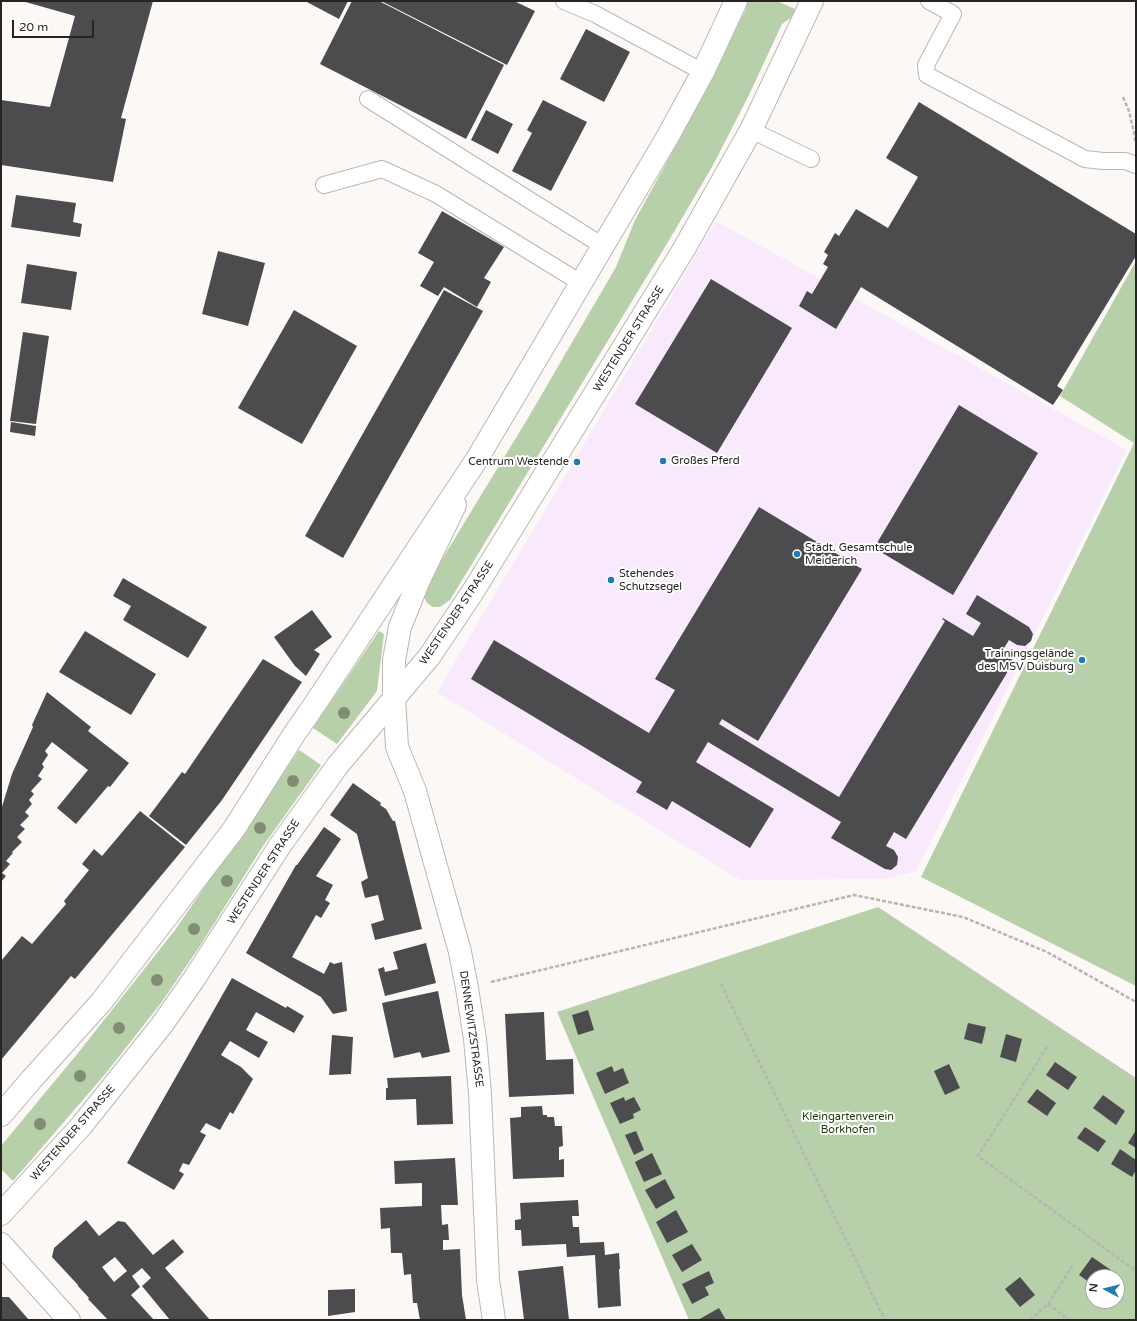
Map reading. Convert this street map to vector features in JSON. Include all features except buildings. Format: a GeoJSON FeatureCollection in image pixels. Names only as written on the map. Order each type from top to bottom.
{"type":"FeatureCollection","features":[{"type":"Feature","properties":{"kind":"main road"},"geometry":{"type":"LineString","coordinates":[[1,1115],[30,1080],[102,1001],[234,829],[293,736],[477,459],[668,136],[703,72],[736,1]]}},
{"type":"Feature","properties":{"kind":"main road","name":"WESTENDER STRASSE"},"geometry":{"type":"LineString","coordinates":[[1,1214],[82,1124],[161,1026],[194,979],[281,844],[338,765],[429,657],[472,593],[684,249],[751,130],[812,1]]}},
{"type":"Feature","properties":{"kind":"main road","name":"DENNEWITZSTRASSE"},"geometry":{"type":"LineString","coordinates":[[477,459],[419,580],[400,627],[394,660],[394,698],[397,747],[415,791],[460,952],[467,988],[475,1039],[480,1093],[488,1280],[494,1320]]}},
{"type":"Feature","properties":{"kind":"main road"},"geometry":{"type":"LineString","coordinates":[[361,736],[375,735],[387,737],[397,747]]}},
{"type":"Feature","properties":{"kind":"main road"},"geometry":{"type":"LineString","coordinates":[[1,1096],[30,1080]]}},
{"type":"Feature","properties":{"kind":"main road"},"geometry":{"type":"LineString","coordinates":[[1,1244],[69,1320]]}},
{"type":"Feature","properties":{"kind":"lane"},"geometry":{"type":"LineString","coordinates":[[564,1],[594,14],[703,72]]}},
{"type":"Feature","properties":{"kind":"lane"},"geometry":{"type":"LineString","coordinates":[[929,1],[953,14],[926,65],[927,75],[1085,160],[1125,161],[1135,165]]}},
{"type":"Feature","properties":{"kind":"lane"},"geometry":{"type":"LineString","coordinates":[[368,99],[603,246]]}},
{"type":"Feature","properties":{"kind":"lane"},"geometry":{"type":"LineString","coordinates":[[751,130],[811,159]]}},
{"type":"Feature","properties":{"kind":"lane"},"geometry":{"type":"LineString","coordinates":[[324,185],[382,169],[436,194],[581,283]]}},
{"type":"Feature","properties":{"kind":"path"},"geometry":{"type":"LineString","coordinates":[[1123,97],[1129,110],[1135,137],[1135,165]]}},
{"type":"Feature","properties":{"kind":"path"},"geometry":{"type":"LineString","coordinates":[[467,988],[854,895],[963,917],[1047,952],[1136,1002]]}},
{"type":"Feature","properties":{"kind":"path"},"geometry":{"type":"LineString","coordinates":[[721,984],[885,1320]]}},
{"type":"Feature","properties":{"kind":"path"},"geometry":{"type":"LineString","coordinates":[[1047,1047],[978,1156],[1136,1271]]}},
{"type":"Feature","properties":{"kind":"path"},"geometry":{"type":"LineString","coordinates":[[1030,1320],[1048,1304],[1074,1265]]}},
{"type":"Feature","properties":{"kind":"path"},"geometry":{"type":"LineString","coordinates":[[1048,1304],[1069,1320]]}},
{"type":"Feature","properties":{"kind":"shaded area","name":"Städt. Gesamtschule Meiderich"},"geometry":{"type":"Polygon","coordinates":[[[716,221],[1127,450],[916,871],[884,879],[740,880],[437,692],[716,221]]]}},
{"type":"Feature","properties":{"kind":"green space"},"geometry":{"type":"Polygon","coordinates":[[[745,1],[777,1],[795,9],[792,17],[782,24],[748,97],[712,167],[668,242],[450,600],[440,607],[433,607],[427,603],[424,597],[424,589],[528,418],[616,267],[635,220],[679,140],[746,9],[745,1]]]}},
{"type":"Feature","properties":{"kind":"green space","name":"Trainingsgelände des MSV Duisburg"},"geometry":{"type":"Polygon","coordinates":[[[1136,261],[1136,986],[921,877],[1134,443],[1060,396],[1136,261]]]}},
{"type":"Feature","properties":{"kind":"green space"},"geometry":{"type":"Polygon","coordinates":[[[379,631],[384,634],[377,691],[337,744],[313,728],[379,631]]]}},
{"type":"Feature","properties":{"kind":"green space"},"geometry":{"type":"Polygon","coordinates":[[[299,750],[321,765],[263,846],[200,946],[161,1003],[106,1073],[13,1181],[1,1169],[1,1146],[78,1053],[175,930],[299,750]]]}},
{"type":"Feature","properties":{"kind":"green space","name":"Kleingartenverein Borkhofen"},"geometry":{"type":"Polygon","coordinates":[[[878,907],[1136,1078],[1136,1320],[689,1320],[557,1012],[878,907]]]}},
{"type":"Feature","properties":{"kind":"place","name":"Großes Pferd"},"geometry":{"type":"Point","coordinates":[663,461]}},
{"type":"Feature","properties":{"kind":"place","name":"Centrum Westende"},"geometry":{"type":"Point","coordinates":[577,462]}},
{"type":"Feature","properties":{"kind":"place","name":"Städt. Gesamtschule Meiderich"},"geometry":{"type":"Point","coordinates":[797,554]}},
{"type":"Feature","properties":{"kind":"place","name":"Stehendes Schutzsegel"},"geometry":{"type":"Point","coordinates":[611,580]}},
{"type":"Feature","properties":{"kind":"place","name":"Trainingsgelände des MSV Duisburg"},"geometry":{"type":"Point","coordinates":[1082,660]}}]}
